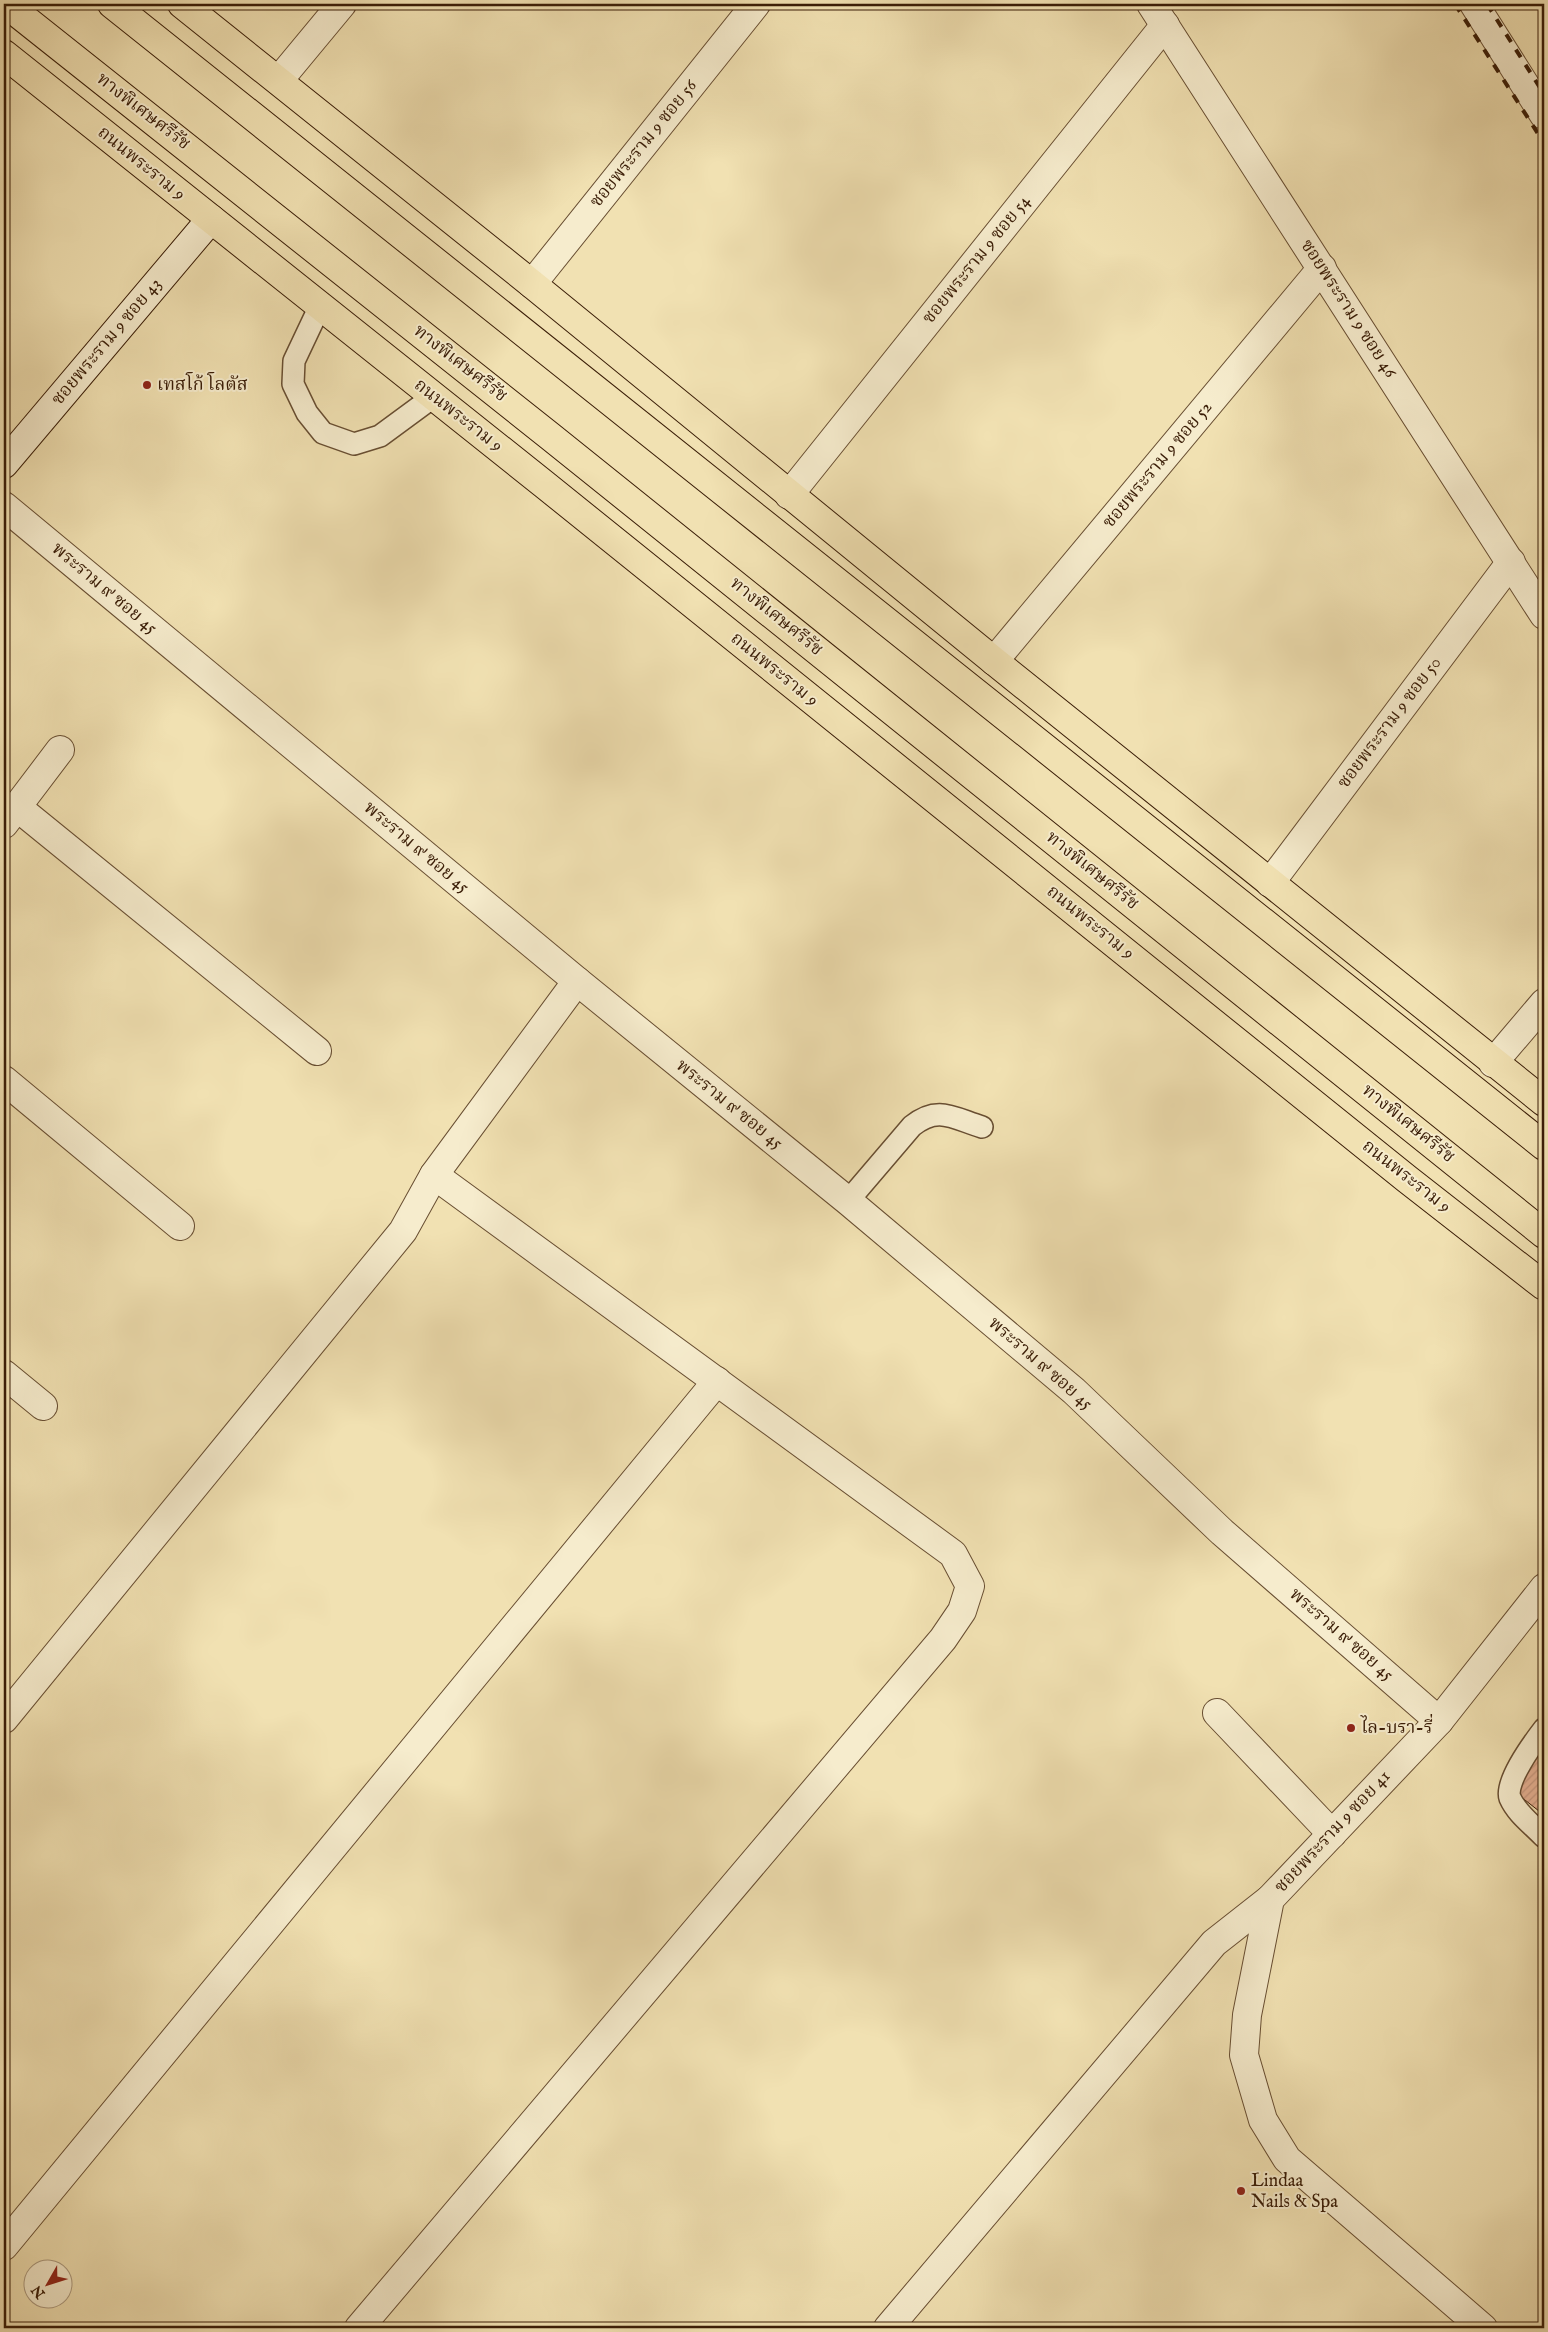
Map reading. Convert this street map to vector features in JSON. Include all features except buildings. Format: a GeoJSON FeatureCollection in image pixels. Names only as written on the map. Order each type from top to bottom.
{"type":"FeatureCollection","features":[{"type":"Feature","properties":{"kind":"main road","name":"ทางพิเศษศรีรัช"},"geometry":{"type":"LineString","coordinates":[[6,4],[551,437],[1544,1234]]}},
{"type":"Feature","properties":{"kind":"main road"},"geometry":{"type":"LineString","coordinates":[[112,4],[1544,1146]]}},
{"type":"Feature","properties":{"kind":"main road"},"geometry":{"type":"LineString","coordinates":[[182,4],[532,284],[994,661],[1544,1102]]}},
{"type":"Feature","properties":{"kind":"main road","name":"ถนนพระราม 9"},"geometry":{"type":"LineString","coordinates":[[4,54],[1544,1286]]}},
{"type":"Feature","properties":{"kind":"street"},"geometry":{"type":"LineString","coordinates":[[279,80],[342,4]]}},
{"type":"Feature","properties":{"kind":"street","name":"ซอยพระราม 9 ซอย 56"},"geometry":{"type":"LineString","coordinates":[[532,284],[756,4]]}},
{"type":"Feature","properties":{"kind":"street"},"geometry":{"type":"LineString","coordinates":[[1474,4],[1544,115]]}},
{"type":"Feature","properties":{"kind":"street","name":"ซอยพระราม 9 ซอย 46"},"geometry":{"type":"LineString","coordinates":[[1158,14],[1544,615]]}},
{"type":"Feature","properties":{"kind":"street","name":"ซอยพระราม 9 ซอย 54"},"geometry":{"type":"LineString","coordinates":[[789,495],[1158,14]]}},
{"type":"Feature","properties":{"kind":"street","name":"ซอยพระราม 9 ซอย 43"},"geometry":{"type":"LineString","coordinates":[[4,464],[211,219]]}},
{"type":"Feature","properties":{"kind":"street","name":"ซอยพระราม 9 ซอย 52"},"geometry":{"type":"LineString","coordinates":[[994,661],[1322,268]]}},
{"type":"Feature","properties":{"kind":"street","name":"พระราม ๙ ซอย 45"},"geometry":{"type":"LineString","coordinates":[[4,506],[577,981],[848,1201],[1074,1391],[1222,1532],[1439,1721]]}},
{"type":"Feature","properties":{"kind":"street","name":"ซอยพระราม 9 ซอย 50"},"geometry":{"type":"LineString","coordinates":[[1270,883],[1510,562]]}},
{"type":"Feature","properties":{"kind":"street"},"geometry":{"type":"LineString","coordinates":[[60,750],[11,815],[317,1051]]}},
{"type":"Feature","properties":{"kind":"street"},"geometry":{"type":"LineString","coordinates":[[4,1719],[403,1231],[434,1175],[577,981]]}},
{"type":"Feature","properties":{"kind":"street"},"geometry":{"type":"LineString","coordinates":[[1493,1063],[1544,1003]]}},
{"type":"Feature","properties":{"kind":"street"},"geometry":{"type":"LineString","coordinates":[[4,1080],[180,1226]]}},
{"type":"Feature","properties":{"kind":"street"},"geometry":{"type":"LineString","coordinates":[[372,2324],[937,1647],[962,1611],[970,1586],[953,1554],[434,1175]]}},
{"type":"Feature","properties":{"kind":"street"},"geometry":{"type":"LineString","coordinates":[[4,1374],[43,1406]]}},
{"type":"Feature","properties":{"kind":"street"},"geometry":{"type":"LineString","coordinates":[[4,2246],[717,1381]]}},
{"type":"Feature","properties":{"kind":"street","name":"ซอยพระราม 9 ซอย 41"},"geometry":{"type":"LineString","coordinates":[[1483,2328],[1286,2159],[1263,2120],[1244,2054],[1247,2015],[1270,1899],[1439,1721],[1544,1588]]}},
{"type":"Feature","properties":{"kind":"street"},"geometry":{"type":"LineString","coordinates":[[1217,1712],[1332,1834]]}},
{"type":"Feature","properties":{"kind":"street"},"geometry":{"type":"LineString","coordinates":[[888,2328],[1214,1943],[1270,1899]]}},
{"type":"Feature","properties":{"kind":"lane"},"geometry":{"type":"LineString","coordinates":[[320,306],[294,361],[292,384],[308,413],[323,433],[354,444],[380,436],[433,397]]}},
{"type":"Feature","properties":{"kind":"lane"},"geometry":{"type":"LineString","coordinates":[[848,1201],[912,1126],[924,1117],[937,1114],[982,1127]]}},
{"type":"Feature","properties":{"kind":"lane"},"geometry":{"type":"LineString","coordinates":[[1544,1729],[1509,1786],[1509,1797],[1517,1810],[1544,1837]]}},
{"type":"Feature","properties":{"kind":"railway"},"geometry":{"type":"LineString","coordinates":[[1455,4],[1544,143]]}},
{"type":"Feature","properties":{"kind":"railway"},"geometry":{"type":"LineString","coordinates":[[1487,4],[1544,94]]}},
{"type":"Feature","properties":{"kind":"place","name":"เทสโก้ โลตัส"},"geometry":{"type":"Point","coordinates":[147,385]}},
{"type":"Feature","properties":{"kind":"place","name":"ไล-บรา-รี่"},"geometry":{"type":"Point","coordinates":[1351,1728]}},
{"type":"Feature","properties":{"kind":"place","name":"Lindaa Nails & Spa"},"geometry":{"type":"Point","coordinates":[1241,2191]}}]}
